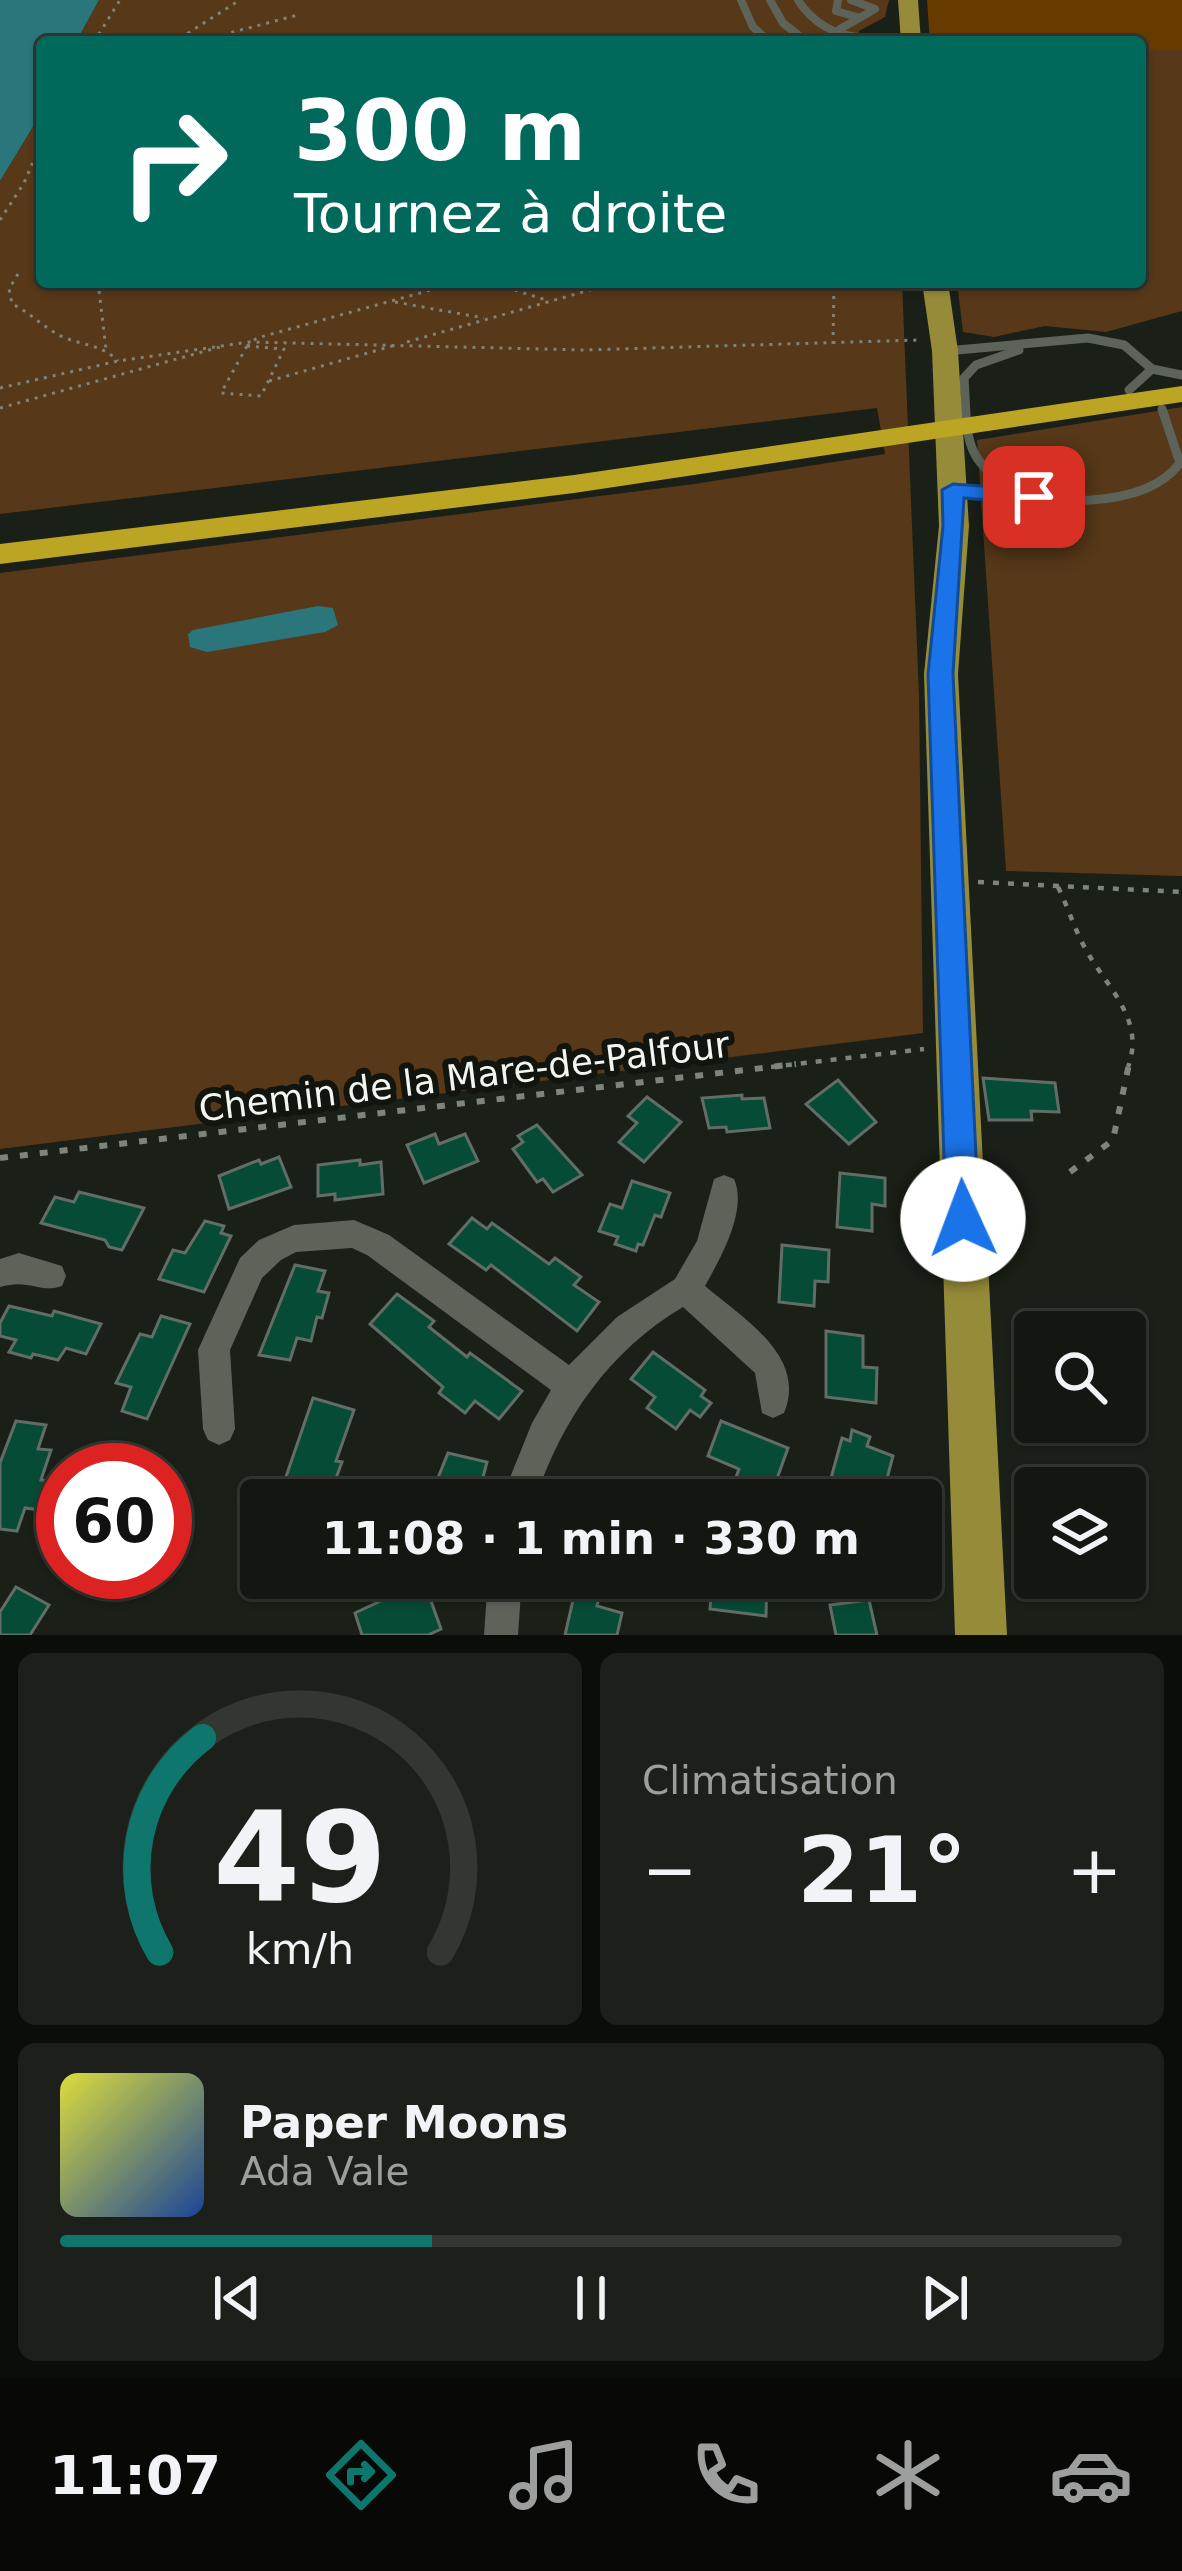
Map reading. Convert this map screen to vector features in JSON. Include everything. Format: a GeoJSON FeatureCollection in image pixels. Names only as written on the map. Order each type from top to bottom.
{"type":"FeatureCollection","features":[{"type":"Feature","properties":{"kind":"highway"},"geometry":{"type":"LineString","coordinates":[[0,554],[1178,391]]}},
{"type":"Feature","properties":{"kind":"highway"},"geometry":{"type":"LineString","coordinates":[[0,538],[889,433]]}},
{"type":"Feature","properties":{"kind":"main road"},"geometry":{"type":"LineString","coordinates":[[908,1],[911,36]]}},
{"type":"Feature","properties":{"kind":"main road"},"geometry":{"type":"LineString","coordinates":[[935,288],[936,346],[953,490],[941,674],[981,1635]]}},
{"type":"Feature","properties":{"kind":"street"},"geometry":{"type":"LineString","coordinates":[[526,1479],[570,1385],[628,1325],[686,1289],[707,1258],[720,1220],[724,1188]]}},
{"type":"Feature","properties":{"kind":"street"},"geometry":{"type":"LineString","coordinates":[[219,1429],[214,1350],[251,1268],[270,1250],[320,1235],[354,1234],[378,1245],[570,1385]]}},
{"type":"Feature","properties":{"kind":"street"},"geometry":{"type":"LineString","coordinates":[[0,1273],[19,1267],[51,1276]]}},
{"type":"Feature","properties":{"kind":"street"},"geometry":{"type":"LineString","coordinates":[[686,1289],[711,1316],[755,1347],[771,1370],[773,1402]]}},
{"type":"Feature","properties":{"kind":"street"},"geometry":{"type":"LineString","coordinates":[[501,1635],[504,1599]]}},
{"type":"Feature","properties":{"kind":"lane"},"geometry":{"type":"LineString","coordinates":[[741,0],[764,36]]}},
{"type":"Feature","properties":{"kind":"lane"},"geometry":{"type":"LineString","coordinates":[[770,0],[783,23],[799,36]]}},
{"type":"Feature","properties":{"kind":"lane"},"geometry":{"type":"LineString","coordinates":[[798,0],[819,28],[840,36]]}},
{"type":"Feature","properties":{"kind":"lane"},"geometry":{"type":"LineString","coordinates":[[838,0],[840,36]]}},
{"type":"Feature","properties":{"kind":"lane"},"geometry":{"type":"LineString","coordinates":[[840,36],[875,9],[851,0]]}},
{"type":"Feature","properties":{"kind":"lane"},"geometry":{"type":"LineString","coordinates":[[890,36],[908,1]]}},
{"type":"Feature","properties":{"kind":"lane"},"geometry":{"type":"LineString","coordinates":[[836,11],[859,17]]}},
{"type":"Feature","properties":{"kind":"lane"},"geometry":{"type":"LineString","coordinates":[[936,346],[1106,340],[1124,346],[1178,391],[1180,463],[1172,482],[1130,497],[1034,497],[953,490]]}},
{"type":"Feature","properties":{"kind":"lane"},"geometry":{"type":"LineString","coordinates":[[1034,344],[976,365],[964,378],[971,461],[981,472],[1034,497]]}},
{"type":"Feature","properties":{"kind":"lane"},"geometry":{"type":"LineString","coordinates":[[1128,396],[1152,369]]}},
{"type":"Feature","properties":{"kind":"path"},"geometry":{"type":"LineString","coordinates":[[98,36],[120,0]]}},
{"type":"Feature","properties":{"kind":"path"},"geometry":{"type":"LineString","coordinates":[[190,36],[240,0]]}},
{"type":"Feature","properties":{"kind":"path"},"geometry":{"type":"LineString","coordinates":[[226,36],[298,15]]}},
{"type":"Feature","properties":{"kind":"path"},"geometry":{"type":"LineString","coordinates":[[0,220],[36,155]]}},
{"type":"Feature","properties":{"kind":"path"},"geometry":{"type":"LineString","coordinates":[[18,274],[9,289],[12,304],[35,315],[60,337],[106,349],[118,362]]}},
{"type":"Feature","properties":{"kind":"path"},"geometry":{"type":"LineString","coordinates":[[99,288],[106,349]]}},
{"type":"Feature","properties":{"kind":"path"},"geometry":{"type":"LineString","coordinates":[[248,344],[284,349],[260,396],[221,393],[248,344],[438,288]]}},
{"type":"Feature","properties":{"kind":"path"},"geometry":{"type":"LineString","coordinates":[[509,288],[551,301]]}},
{"type":"Feature","properties":{"kind":"path"},"geometry":{"type":"LineString","coordinates":[[269,381],[592,288]]}},
{"type":"Feature","properties":{"kind":"path"},"geometry":{"type":"LineString","coordinates":[[833,344],[834,288]]}},
{"type":"Feature","properties":{"kind":"path"},"geometry":{"type":"LineString","coordinates":[[390,301],[488,319]]}},
{"type":"Feature","properties":{"kind":"path"},"geometry":{"type":"LineString","coordinates":[[0,388],[226,343],[584,350],[936,346]]}},
{"type":"Feature","properties":{"kind":"path"},"geometry":{"type":"LineString","coordinates":[[0,408],[226,343]]}},
{"type":"Feature","properties":{"kind":"path"},"geometry":{"type":"LineString","coordinates":[[948,880],[1182,892]]}},
{"type":"Feature","properties":{"kind":"path"},"geometry":{"type":"LineString","coordinates":[[1058,887],[1094,963],[1125,1006],[1134,1049],[1121,1084],[1124,1103],[1108,1150],[1070,1172]]}},
{"type":"Feature","properties":{"kind":"path","name":"Chemin de la Mare-de-Palfour"},"geometry":{"type":"LineString","coordinates":[[0,1158],[935,1048]]}},
{"type":"Feature","properties":{"kind":"shaded area"},"geometry":{"type":"Polygon","coordinates":[[[99,0],[889,0],[885,17],[859,31],[859,36],[79,36],[99,0]]]}},
{"type":"Feature","properties":{"kind":"shaded area"},"geometry":{"type":"Polygon","coordinates":[[[927,0],[1182,0],[1182,50],[1146,50],[1146,36],[930,36],[927,0]]]}},
{"type":"Feature","properties":{"kind":"shaded area"},"geometry":{"type":"Polygon","coordinates":[[[1146,50],[1182,50],[1182,311],[1106,332],[1045,326],[994,337],[963,332],[958,288],[1146,288],[1146,50]]]}},
{"type":"Feature","properties":{"kind":"shaded area"},"geometry":{"type":"Polygon","coordinates":[[[36,122],[36,288],[902,288],[919,695],[923,1033],[0,1149],[0,573],[694,484],[885,454],[877,408],[0,514],[0,181],[36,122]]]}},
{"type":"Feature","properties":{"kind":"shaded area"},"geometry":{"type":"Polygon","coordinates":[[[1182,407],[1182,876],[1006,871],[977,440],[1182,407]]]}},
{"type":"Feature","properties":{"kind":"water"},"geometry":{"type":"Polygon","coordinates":[[[0,0],[99,0],[79,36],[36,36],[36,122],[0,181],[0,0]]]}},
{"type":"Feature","properties":{"kind":"water"},"geometry":{"type":"Polygon","coordinates":[[[318,606],[333,608],[338,625],[325,632],[207,652],[190,647],[188,634],[193,630],[318,606]]]}},
{"type":"Feature","properties":{"kind":"building"},"geometry":{"type":"Polygon","coordinates":[[[983,1078],[1055,1083],[1059,1112],[1031,1111],[1032,1120],[989,1120],[983,1078]]]}},
{"type":"Feature","properties":{"kind":"building"},"geometry":{"type":"Polygon","coordinates":[[[838,1080],[876,1122],[849,1144],[806,1104],[838,1080]]]}},
{"type":"Feature","properties":{"kind":"building"},"geometry":{"type":"Polygon","coordinates":[[[742,1095],[742,1099],[764,1098],[770,1128],[727,1132],[726,1127],[709,1128],[702,1098],[742,1095]]]}},
{"type":"Feature","properties":{"kind":"building"},"geometry":{"type":"Polygon","coordinates":[[[647,1097],[681,1122],[644,1162],[619,1142],[637,1123],[628,1116],[647,1097]]]}},
{"type":"Feature","properties":{"kind":"building"},"geometry":{"type":"Polygon","coordinates":[[[537,1125],[582,1175],[553,1192],[543,1179],[537,1182],[513,1149],[523,1142],[518,1136],[537,1125]]]}},
{"type":"Feature","properties":{"kind":"building"},"geometry":{"type":"Polygon","coordinates":[[[435,1134],[439,1144],[465,1134],[478,1161],[424,1183],[407,1145],[435,1134]]]}},
{"type":"Feature","properties":{"kind":"building"},"geometry":{"type":"Polygon","coordinates":[[[279,1157],[291,1187],[229,1209],[219,1176],[279,1157]]]}},
{"type":"Feature","properties":{"kind":"building"},"geometry":{"type":"Polygon","coordinates":[[[360,1160],[360,1165],[381,1162],[383,1194],[335,1200],[335,1194],[318,1196],[318,1165],[360,1160]]]}},
{"type":"Feature","properties":{"kind":"building"},"geometry":{"type":"Polygon","coordinates":[[[840,1173],[885,1178],[885,1206],[872,1204],[872,1231],[837,1227],[840,1173]]]}},
{"type":"Feature","properties":{"kind":"building"},"geometry":{"type":"Polygon","coordinates":[[[632,1181],[670,1193],[661,1217],[655,1215],[636,1251],[615,1244],[618,1237],[599,1231],[610,1204],[622,1208],[632,1181]]]}},
{"type":"Feature","properties":{"kind":"building"},"geometry":{"type":"Polygon","coordinates":[[[79,1192],[144,1208],[122,1250],[109,1247],[105,1240],[41,1223],[55,1197],[74,1202],[79,1192]]]}},
{"type":"Feature","properties":{"kind":"building"},"geometry":{"type":"Polygon","coordinates":[[[472,1218],[487,1229],[492,1223],[549,1264],[555,1258],[581,1277],[574,1285],[599,1302],[577,1331],[491,1265],[486,1270],[449,1244],[472,1218]]]}},
{"type":"Feature","properties":{"kind":"building"},"geometry":{"type":"Polygon","coordinates":[[[205,1221],[224,1226],[221,1233],[231,1236],[204,1292],[159,1279],[173,1250],[185,1253],[205,1221]]]}},
{"type":"Feature","properties":{"kind":"building"},"geometry":{"type":"Polygon","coordinates":[[[782,1245],[829,1250],[828,1282],[815,1281],[814,1306],[779,1302],[782,1245]]]}},
{"type":"Feature","properties":{"kind":"building"},"geometry":{"type":"Polygon","coordinates":[[[295,1265],[325,1271],[318,1291],[329,1293],[322,1318],[317,1317],[311,1341],[297,1338],[290,1360],[259,1355],[295,1265]]]}},
{"type":"Feature","properties":{"kind":"building"},"geometry":{"type":"Polygon","coordinates":[[[397,1294],[434,1321],[429,1327],[467,1357],[470,1353],[522,1391],[499,1419],[475,1401],[465,1413],[439,1393],[443,1387],[370,1324],[397,1294]]]}},
{"type":"Feature","properties":{"kind":"building"},"geometry":{"type":"Polygon","coordinates":[[[9,1306],[52,1316],[54,1311],[101,1324],[86,1354],[66,1348],[58,1360],[33,1354],[31,1358],[9,1352],[16,1340],[0,1336],[0,1323],[9,1306]]]}},
{"type":"Feature","properties":{"kind":"building"},"geometry":{"type":"Polygon","coordinates":[[[161,1316],[190,1324],[147,1419],[122,1411],[131,1387],[116,1383],[140,1334],[152,1337],[161,1316]]]}},
{"type":"Feature","properties":{"kind":"building"},"geometry":{"type":"Polygon","coordinates":[[[826,1331],[863,1336],[863,1367],[877,1368],[876,1403],[826,1397],[826,1331]]]}},
{"type":"Feature","properties":{"kind":"building"},"geometry":{"type":"Polygon","coordinates":[[[653,1352],[705,1390],[701,1396],[711,1403],[700,1417],[690,1410],[676,1429],[647,1408],[655,1397],[631,1379],[653,1352]]]}},
{"type":"Feature","properties":{"kind":"building"},"geometry":{"type":"Polygon","coordinates":[[[313,1398],[354,1410],[336,1461],[342,1462],[336,1479],[285,1479],[313,1398]]]}},
{"type":"Feature","properties":{"kind":"building"},"geometry":{"type":"Polygon","coordinates":[[[16,1421],[46,1425],[36,1443],[36,1509],[25,1508],[17,1531],[0,1529],[0,1463],[16,1421]]]}},
{"type":"Feature","properties":{"kind":"building"},"geometry":{"type":"Polygon","coordinates":[[[721,1421],[788,1448],[777,1479],[735,1479],[739,1469],[708,1456],[721,1421]]]}},
{"type":"Feature","properties":{"kind":"building"},"geometry":{"type":"Polygon","coordinates":[[[852,1430],[870,1437],[867,1446],[893,1456],[887,1479],[831,1479],[842,1438],[850,1441],[852,1430]]]}},
{"type":"Feature","properties":{"kind":"building"},"geometry":{"type":"Polygon","coordinates":[[[448,1453],[487,1462],[483,1479],[437,1479],[448,1453]]]}},
{"type":"Feature","properties":{"kind":"building"},"geometry":{"type":"Polygon","coordinates":[[[16,1587],[49,1605],[30,1635],[0,1635],[0,1612],[16,1587]]]}},
{"type":"Feature","properties":{"kind":"building"},"geometry":{"type":"Polygon","coordinates":[[[385,1599],[430,1599],[441,1629],[428,1635],[362,1635],[355,1613],[385,1599]]]}},
{"type":"Feature","properties":{"kind":"building"},"geometry":{"type":"Polygon","coordinates":[[[568,1599],[598,1599],[597,1606],[622,1613],[617,1635],[565,1635],[573,1600],[568,1599]]]}},
{"type":"Feature","properties":{"kind":"building"},"geometry":{"type":"Polygon","coordinates":[[[711,1599],[766,1599],[766,1616],[710,1609],[711,1599]]]}},
{"type":"Feature","properties":{"kind":"building"},"geometry":{"type":"Polygon","coordinates":[[[869,1600],[877,1635],[836,1635],[830,1605],[869,1600]]]}},
{"type":"Feature","properties":{"kind":"route"},"geometry":{"type":"LineString","coordinates":[[963,1219],[941,674],[953,490],[1034,497]]}}]}
